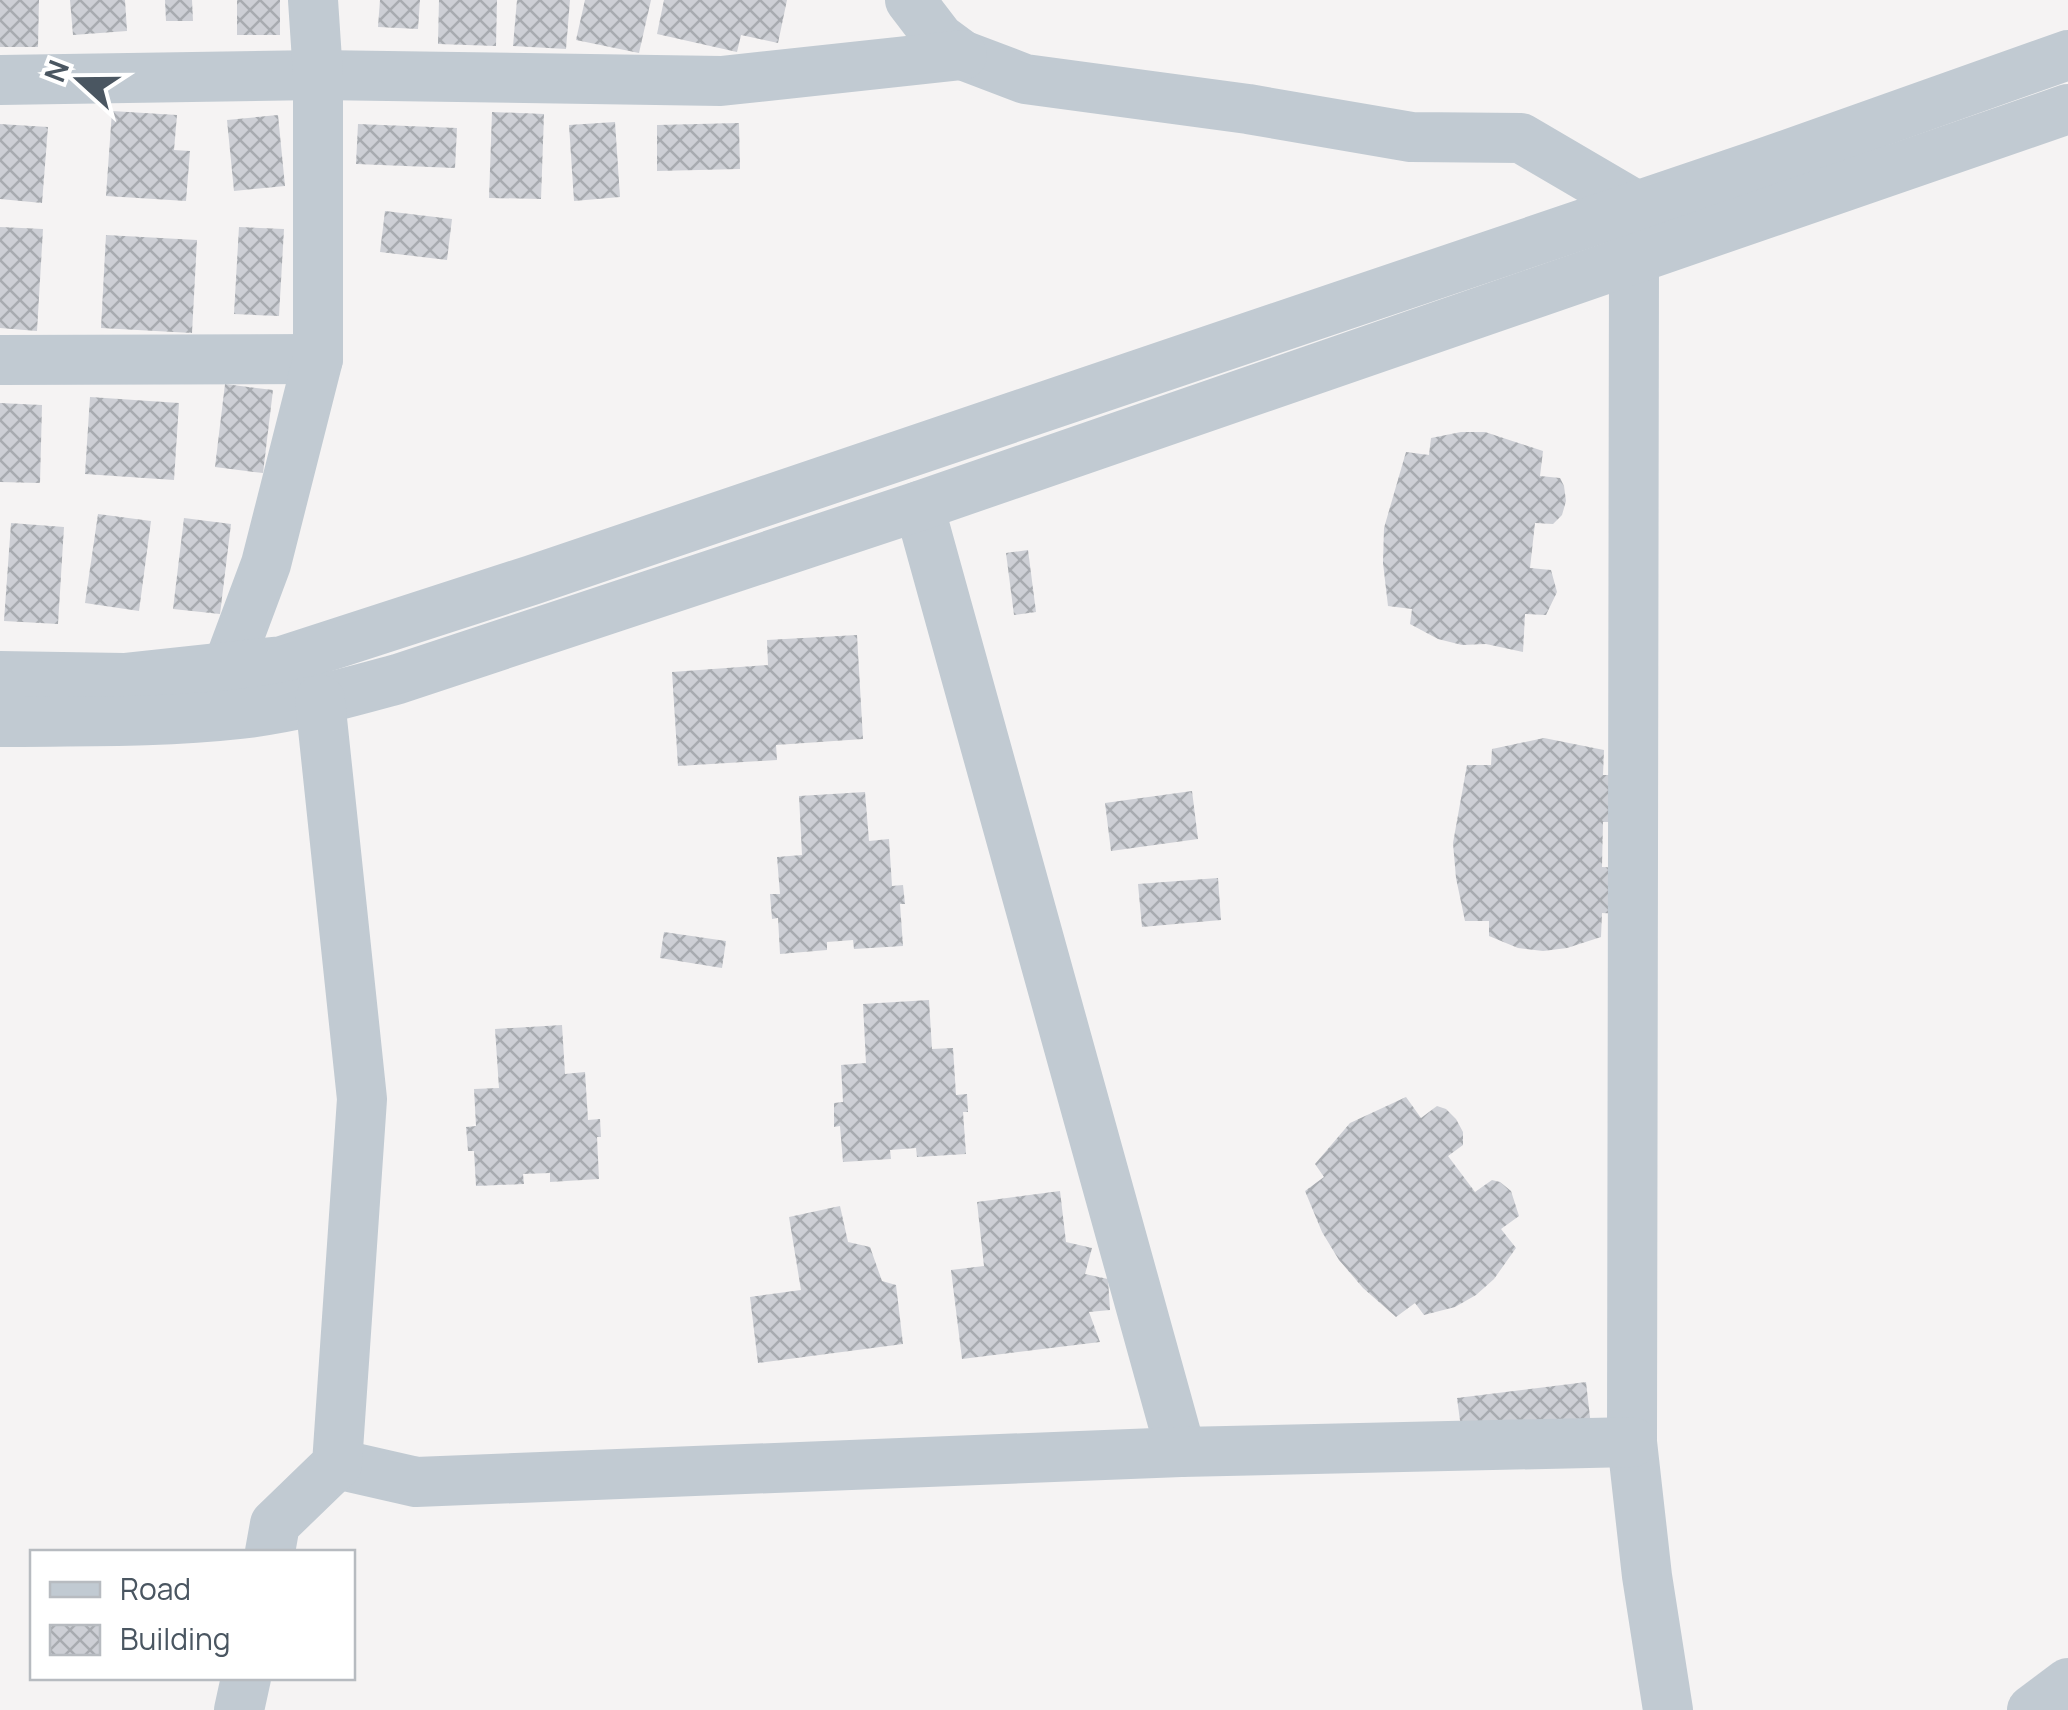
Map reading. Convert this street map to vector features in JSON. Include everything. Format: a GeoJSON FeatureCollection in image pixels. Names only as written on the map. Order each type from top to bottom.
{"type":"FeatureCollection","features":[{"type":"Feature","properties":{"kind":"street"},"geometry":{"type":"LineString","coordinates":[[228,666],[266,564],[318,359],[318,75],[313,0]]}},
{"type":"Feature","properties":{"kind":"street"},"geometry":{"type":"LineString","coordinates":[[910,0],[939,38],[962,55],[1025,79],[1248,109],[1410,137],[1521,138],[1637,206]]}},
{"type":"Feature","properties":{"kind":"street"},"geometry":{"type":"LineString","coordinates":[[0,80],[318,75],[721,81],[962,55]]}},
{"type":"Feature","properties":{"kind":"street"},"geometry":{"type":"LineString","coordinates":[[0,676],[124,678],[282,661],[1637,206],[2068,55]]}},
{"type":"Feature","properties":{"kind":"street"},"geometry":{"type":"LineString","coordinates":[[0,722],[161,721],[241,714],[320,700],[547,632],[2068,110]]}},
{"type":"Feature","properties":{"kind":"street"},"geometry":{"type":"LineString","coordinates":[[1637,206],[1632,1442],[1668,1710]]}},
{"type":"Feature","properties":{"kind":"street"},"geometry":{"type":"LineString","coordinates":[[0,360],[318,359]]}},
{"type":"Feature","properties":{"kind":"street"},"geometry":{"type":"LineString","coordinates":[[919,506],[1182,1452]]}},
{"type":"Feature","properties":{"kind":"street"},"geometry":{"type":"LineString","coordinates":[[270,1550],[275,1524],[336,1464],[362,1100],[320,700]]}},
{"type":"Feature","properties":{"kind":"street"},"geometry":{"type":"LineString","coordinates":[[336,1464],[416,1482],[1182,1452],[1632,1442]]}},
{"type":"Feature","properties":{"kind":"street"},"geometry":{"type":"LineString","coordinates":[[240,1710],[246,1680]]}},
{"type":"Feature","properties":{"kind":"street"},"geometry":{"type":"LineString","coordinates":[[2032,1710],[2068,1683]]}},
{"type":"Feature","properties":{"kind":"building"},"geometry":{"type":"Polygon","coordinates":[[[0,0],[39,0],[38,47],[0,47],[0,0]]]}},
{"type":"Feature","properties":{"kind":"building"},"geometry":{"type":"Polygon","coordinates":[[[70,0],[125,0],[127,31],[73,35],[70,0]]]}},
{"type":"Feature","properties":{"kind":"building"},"geometry":{"type":"Polygon","coordinates":[[[165,0],[192,0],[193,21],[166,21],[165,0]]]}},
{"type":"Feature","properties":{"kind":"building"},"geometry":{"type":"Polygon","coordinates":[[[237,0],[280,0],[280,35],[237,35],[237,0]]]}},
{"type":"Feature","properties":{"kind":"building"},"geometry":{"type":"Polygon","coordinates":[[[380,0],[420,0],[418,29],[378,27],[380,0]]]}},
{"type":"Feature","properties":{"kind":"building"},"geometry":{"type":"Polygon","coordinates":[[[439,0],[497,0],[496,46],[438,44],[439,0]]]}},
{"type":"Feature","properties":{"kind":"building"},"geometry":{"type":"Polygon","coordinates":[[[517,0],[570,0],[566,49],[513,46],[517,0]]]}},
{"type":"Feature","properties":{"kind":"building"},"geometry":{"type":"Polygon","coordinates":[[[585,0],[651,0],[639,53],[576,40],[585,0]]]}},
{"type":"Feature","properties":{"kind":"building"},"geometry":{"type":"Polygon","coordinates":[[[664,0],[787,0],[778,43],[741,35],[737,52],[657,34],[664,0]]]}},
{"type":"Feature","properties":{"kind":"building"},"geometry":{"type":"Polygon","coordinates":[[[112,111],[177,115],[174,150],[190,151],[186,201],[106,196],[112,111]]]}},
{"type":"Feature","properties":{"kind":"building"},"geometry":{"type":"Polygon","coordinates":[[[492,112],[544,114],[541,199],[489,198],[492,112]]]}},
{"type":"Feature","properties":{"kind":"building"},"geometry":{"type":"Polygon","coordinates":[[[278,115],[285,186],[234,191],[227,120],[278,115]]]}},
{"type":"Feature","properties":{"kind":"building"},"geometry":{"type":"Polygon","coordinates":[[[615,122],[620,197],[574,201],[569,125],[615,122]]]}},
{"type":"Feature","properties":{"kind":"building"},"geometry":{"type":"Polygon","coordinates":[[[739,123],[740,169],[657,171],[657,125],[739,123]]]}},
{"type":"Feature","properties":{"kind":"building"},"geometry":{"type":"Polygon","coordinates":[[[0,124],[48,127],[42,203],[0,199],[0,124]]]}},
{"type":"Feature","properties":{"kind":"building"},"geometry":{"type":"Polygon","coordinates":[[[358,124],[457,128],[455,168],[356,164],[358,124]]]}},
{"type":"Feature","properties":{"kind":"building"},"geometry":{"type":"Polygon","coordinates":[[[385,211],[452,219],[447,260],[380,252],[385,211]]]}},
{"type":"Feature","properties":{"kind":"building"},"geometry":{"type":"Polygon","coordinates":[[[0,227],[43,229],[37,331],[0,328],[0,227]]]}},
{"type":"Feature","properties":{"kind":"building"},"geometry":{"type":"Polygon","coordinates":[[[239,227],[284,229],[279,316],[234,314],[239,227]]]}},
{"type":"Feature","properties":{"kind":"building"},"geometry":{"type":"Polygon","coordinates":[[[106,235],[197,240],[192,333],[101,328],[106,235]]]}},
{"type":"Feature","properties":{"kind":"building"},"geometry":{"type":"Polygon","coordinates":[[[225,384],[273,390],[263,473],[215,467],[225,384]]]}},
{"type":"Feature","properties":{"kind":"building"},"geometry":{"type":"Polygon","coordinates":[[[90,397],[179,403],[174,480],[85,474],[90,397]]]}},
{"type":"Feature","properties":{"kind":"building"},"geometry":{"type":"Polygon","coordinates":[[[0,403],[42,405],[40,483],[0,482],[0,403]]]}},
{"type":"Feature","properties":{"kind":"building"},"geometry":{"type":"Polygon","coordinates":[[[1485,432],[1543,451],[1540,476],[1560,478],[1564,486],[1566,501],[1562,515],[1553,524],[1535,523],[1530,568],[1551,570],[1557,592],[1546,615],[1525,614],[1523,652],[1438,639],[1410,624],[1412,609],[1388,606],[1384,528],[1406,452],[1429,455],[1431,438],[1485,432]]]}},
{"type":"Feature","properties":{"kind":"building"},"geometry":{"type":"Polygon","coordinates":[[[98,514],[151,521],[139,611],[85,603],[98,514]]]}},
{"type":"Feature","properties":{"kind":"building"},"geometry":{"type":"Polygon","coordinates":[[[184,518],[231,524],[220,614],[173,609],[184,518]]]}},
{"type":"Feature","properties":{"kind":"building"},"geometry":{"type":"Polygon","coordinates":[[[11,523],[64,527],[58,624],[4,621],[11,523]]]}},
{"type":"Feature","properties":{"kind":"building"},"geometry":{"type":"Polygon","coordinates":[[[1028,550],[1036,612],[1014,615],[1006,553],[1028,550]]]}},
{"type":"Feature","properties":{"kind":"building"},"geometry":{"type":"Polygon","coordinates":[[[857,635],[863,739],[776,745],[777,760],[678,766],[672,672],[768,665],[767,640],[857,635]]]}},
{"type":"Feature","properties":{"kind":"building"},"geometry":{"type":"Polygon","coordinates":[[[1544,738],[1604,750],[1603,775],[1623,775],[1621,822],[1603,822],[1602,867],[1624,868],[1623,914],[1602,913],[1601,937],[1543,951],[1518,948],[1489,936],[1489,921],[1465,921],[1453,843],[1467,765],[1491,765],[1492,749],[1544,738]]]}},
{"type":"Feature","properties":{"kind":"building"},"geometry":{"type":"Polygon","coordinates":[[[1192,791],[1198,839],[1111,851],[1105,803],[1192,791]]]}},
{"type":"Feature","properties":{"kind":"building"},"geometry":{"type":"Polygon","coordinates":[[[865,792],[869,841],[889,839],[892,886],[903,885],[903,946],[854,949],[853,940],[827,942],[827,950],[780,954],[778,918],[772,919],[770,894],[780,894],[777,857],[802,855],[799,796],[865,792]]]}},
{"type":"Feature","properties":{"kind":"building"},"geometry":{"type":"Polygon","coordinates":[[[1218,878],[1221,920],[1142,927],[1138,884],[1218,878]]]}},
{"type":"Feature","properties":{"kind":"building"},"geometry":{"type":"Polygon","coordinates":[[[664,932],[726,941],[722,968],[660,958],[664,932]]]}},
{"type":"Feature","properties":{"kind":"building"},"geometry":{"type":"Polygon","coordinates":[[[929,1000],[932,1049],[953,1048],[956,1095],[967,1094],[968,1112],[963,1112],[966,1154],[917,1157],[916,1148],[890,1150],[891,1159],[843,1162],[840,1126],[834,1127],[834,1103],[843,1102],[841,1065],[866,1063],[863,1004],[929,1000]]]}},
{"type":"Feature","properties":{"kind":"building"},"geometry":{"type":"Polygon","coordinates":[[[562,1025],[565,1074],[585,1072],[588,1120],[600,1119],[599,1179],[550,1182],[550,1173],[523,1174],[524,1184],[476,1186],[474,1151],[468,1151],[466,1127],[476,1126],[474,1089],[499,1088],[495,1029],[562,1025]]]}},
{"type":"Feature","properties":{"kind":"building"},"geometry":{"type":"Polygon","coordinates":[[[1406,1097],[1421,1118],[1437,1106],[1456,1119],[1463,1132],[1463,1145],[1448,1156],[1475,1192],[1492,1180],[1511,1191],[1519,1216],[1501,1229],[1516,1248],[1494,1279],[1476,1295],[1455,1307],[1424,1315],[1415,1303],[1396,1317],[1339,1260],[1305,1191],[1324,1177],[1315,1164],[1350,1123],[1406,1097]]]}},
{"type":"Feature","properties":{"kind":"building"},"geometry":{"type":"Polygon","coordinates":[[[1060,1191],[1066,1242],[1092,1248],[1085,1274],[1108,1279],[1110,1310],[1089,1312],[1100,1342],[962,1359],[951,1270],[984,1266],[977,1202],[1060,1191]]]}},
{"type":"Feature","properties":{"kind":"building"},"geometry":{"type":"Polygon","coordinates":[[[840,1206],[848,1242],[870,1247],[882,1281],[896,1285],[903,1344],[758,1363],[750,1297],[801,1290],[789,1217],[840,1206]]]}},
{"type":"Feature","properties":{"kind":"building"},"geometry":{"type":"Polygon","coordinates":[[[1586,1382],[1591,1426],[1463,1443],[1457,1398],[1586,1382]]]}}]}
